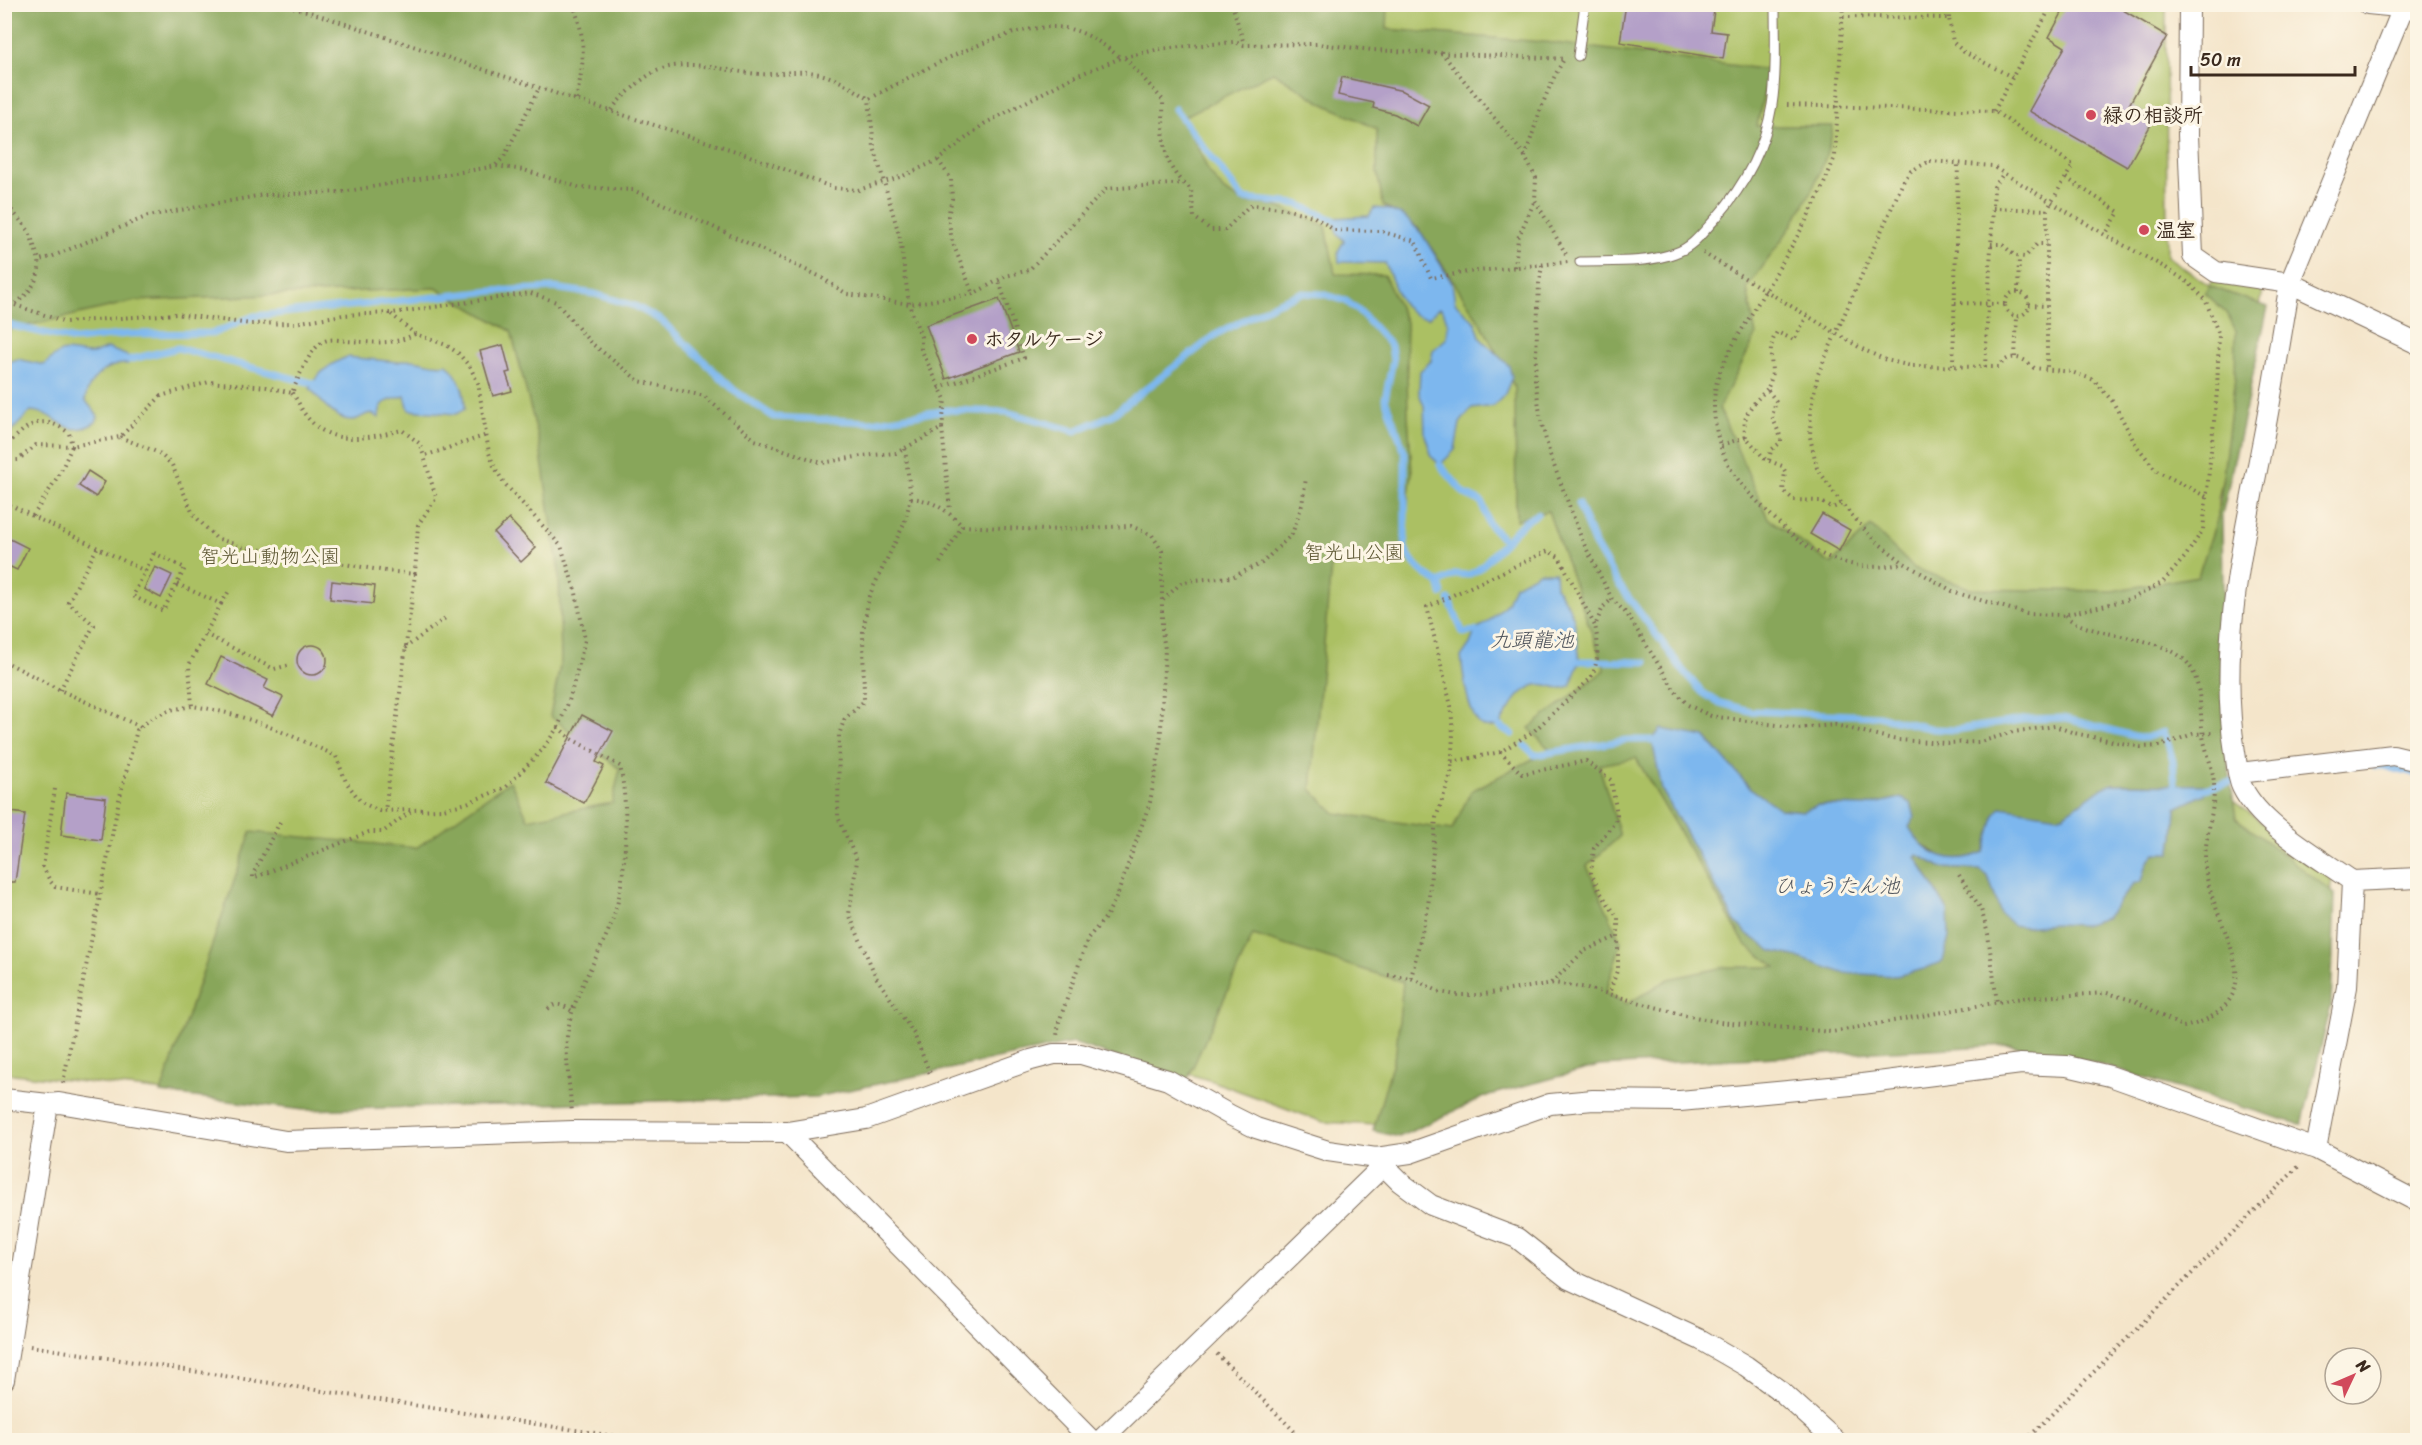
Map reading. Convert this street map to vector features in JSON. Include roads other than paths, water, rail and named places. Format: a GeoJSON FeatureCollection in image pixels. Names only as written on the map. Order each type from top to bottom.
{"type":"FeatureCollection","features":[{"type":"Feature","properties":{"kind":"street"},"geometry":{"type":"LineString","coordinates":[[2189,4],[2188,135],[2193,256],[2216,272],[2290,283],[2418,344]]}},
{"type":"Feature","properties":{"kind":"street"},"geometry":{"type":"LineString","coordinates":[[2367,4],[2410,9],[2290,283],[2270,406],[2242,550],[2230,652],[2232,730],[2240,779],[2264,819],[2352,881],[2418,878]]}},
{"type":"Feature","properties":{"kind":"street"},"geometry":{"type":"LineString","coordinates":[[2240,779],[2393,755],[2418,761]]}},
{"type":"Feature","properties":{"kind":"street"},"geometry":{"type":"LineString","coordinates":[[2316,1149],[2347,987],[2352,881]]}},
{"type":"Feature","properties":{"kind":"street"},"geometry":{"type":"LineString","coordinates":[[4,1099],[53,1103],[286,1141],[573,1131],[787,1132],[866,1119],[1031,1060],[1054,1054],[1081,1054],[1168,1080],[1230,1116],[1256,1128],[1328,1151],[1380,1162],[1400,1182],[1431,1205],[1517,1238],[1569,1279],[1701,1340],[1746,1366],[1783,1393],[1835,1440]]}},
{"type":"Feature","properties":{"kind":"street"},"geometry":{"type":"LineString","coordinates":[[1101,1440],[1203,1341],[1380,1162],[1550,1104],[1593,1100],[1680,1101],[1862,1084],[2021,1064],[2067,1066],[2110,1076],[2316,1149],[2418,1202]]}},
{"type":"Feature","properties":{"kind":"street"},"geometry":{"type":"LineString","coordinates":[[4,1380],[7,1342],[53,1103]]}},
{"type":"Feature","properties":{"kind":"street"},"geometry":{"type":"LineString","coordinates":[[787,1132],[1091,1440]]}},
{"type":"Feature","properties":{"kind":"lane"},"geometry":{"type":"LineString","coordinates":[[1578,56],[1585,4]]}},
{"type":"Feature","properties":{"kind":"lane"},"geometry":{"type":"LineString","coordinates":[[1580,262],[1646,259],[1674,254],[1691,246],[1736,196],[1748,175],[1764,134],[1772,105],[1776,4]]}},
{"type":"Feature","properties":{"kind":"water"},"geometry":{"type":"Polygon","coordinates":[[[1374,208],[1386,209],[1404,216],[1422,234],[1452,283],[1455,303],[1475,322],[1481,339],[1509,366],[1512,377],[1505,394],[1494,406],[1471,409],[1460,423],[1455,450],[1440,465],[1432,457],[1425,435],[1424,406],[1419,393],[1420,371],[1431,361],[1433,350],[1447,338],[1448,324],[1443,310],[1439,308],[1428,318],[1411,312],[1400,298],[1385,263],[1339,262],[1338,251],[1344,241],[1337,233],[1333,218],[1369,216],[1374,208]]]}},
{"type":"Feature","properties":{"kind":"water"},"geometry":{"type":"Polygon","coordinates":[[[107,348],[128,356],[128,364],[106,369],[90,385],[85,400],[98,416],[96,422],[77,429],[69,428],[49,416],[31,411],[5,438],[5,363],[18,359],[44,365],[61,352],[91,354],[107,348]]]}},
{"type":"Feature","properties":{"kind":"water"},"geometry":{"type":"Polygon","coordinates":[[[347,357],[447,364],[461,385],[465,409],[456,414],[409,410],[405,396],[383,404],[379,418],[371,413],[350,420],[336,415],[310,388],[325,369],[347,357]]]}},
{"type":"Feature","properties":{"kind":"water","name":"九頭龍池"},"geometry":{"type":"Polygon","coordinates":[[[1539,572],[1555,572],[1556,587],[1574,619],[1580,661],[1570,686],[1561,688],[1538,685],[1531,687],[1518,697],[1499,726],[1485,727],[1479,723],[1470,707],[1461,657],[1475,631],[1507,603],[1514,586],[1539,572]]]}},
{"type":"Feature","properties":{"kind":"water","name":"ひょうたん池"},"geometry":{"type":"Polygon","coordinates":[[[1661,729],[1705,737],[1750,788],[1780,809],[1803,811],[1818,805],[1865,806],[1901,798],[1911,803],[1915,817],[1909,827],[1916,837],[1932,852],[1951,858],[1973,856],[1984,852],[1995,814],[2001,807],[2064,815],[2100,789],[2112,784],[2203,785],[2205,794],[2176,808],[2170,853],[2155,853],[2147,863],[2142,881],[2133,884],[2106,918],[2083,925],[2054,924],[2025,927],[2013,925],[2001,914],[1988,876],[1980,870],[1943,868],[1918,855],[1916,857],[1948,911],[1949,937],[1943,961],[1924,969],[1896,976],[1843,973],[1772,951],[1745,932],[1735,921],[1662,790],[1652,740],[1661,729]]]}},
{"type":"Feature","properties":{"kind":"waterway"},"geometry":{"type":"LineString","coordinates":[[1175,109],[1243,199],[1297,204],[1334,220]]}},
{"type":"Feature","properties":{"kind":"waterway"},"geometry":{"type":"LineString","coordinates":[[242,321],[254,316],[493,291],[554,288],[595,294],[635,306],[662,321],[735,391],[774,417],[870,422],[941,411]]}},
{"type":"Feature","properties":{"kind":"waterway"},"geometry":{"type":"LineString","coordinates":[[946,410],[1007,412],[1075,431],[1112,415],[1217,334],[1274,304],[1301,293],[1323,294],[1346,301],[1361,313],[1391,346],[1393,360],[1385,399],[1405,453],[1405,548],[1419,568],[1439,583],[1442,594]]}},
{"type":"Feature","properties":{"kind":"waterway"},"geometry":{"type":"LineString","coordinates":[[4,324],[75,340],[128,334],[214,333],[236,324]]}},
{"type":"Feature","properties":{"kind":"waterway"},"geometry":{"type":"LineString","coordinates":[[128,360],[178,348],[295,379]]}},
{"type":"Feature","properties":{"kind":"waterway"},"geometry":{"type":"LineString","coordinates":[[301,380],[312,383]]}},
{"type":"Feature","properties":{"kind":"waterway"},"geometry":{"type":"LineString","coordinates":[[1440,465],[1465,494],[1482,502],[1488,523],[1505,541]]}},
{"type":"Feature","properties":{"kind":"waterway"},"geometry":{"type":"LineString","coordinates":[[1578,503],[1594,543],[1617,582],[1685,673],[1702,692],[1717,702],[1750,711],[1878,716],[1933,729],[1955,730],[2029,719],[2063,718],[2145,738],[2163,732],[2167,742]]}},
{"type":"Feature","properties":{"kind":"waterway"},"geometry":{"type":"LineString","coordinates":[[1439,583],[1456,574],[1468,575],[1479,569],[1523,523],[1537,514]]}},
{"type":"Feature","properties":{"kind":"waterway"},"geometry":{"type":"LineString","coordinates":[[1449,600],[1463,633],[1475,631]]}},
{"type":"Feature","properties":{"kind":"waterway"},"geometry":{"type":"LineString","coordinates":[[1580,661],[1595,661]]}},
{"type":"Feature","properties":{"kind":"waterway"},"geometry":{"type":"LineString","coordinates":[[1597,661],[1646,662]]}},
{"type":"Feature","properties":{"kind":"waterway"},"geometry":{"type":"LineString","coordinates":[[1499,726],[1512,734]]}},
{"type":"Feature","properties":{"kind":"waterway"},"geometry":{"type":"LineString","coordinates":[[1525,746],[1535,755],[1627,740],[1652,740]]}},
{"type":"Feature","properties":{"kind":"waterway"},"geometry":{"type":"LineString","coordinates":[[2168,744],[2173,761],[2175,785]]}},
{"type":"Feature","properties":{"kind":"waterway"},"geometry":{"type":"LineString","coordinates":[[2375,766],[2385,766],[2418,775]]}},
{"type":"Feature","properties":{"kind":"waterway"},"geometry":{"type":"LineString","coordinates":[[2204,789],[2236,781]]}},
{"type":"Feature","properties":{"kind":"place","name":"緑の相談所"},"geometry":{"type":"Point","coordinates":[2091,115]}},
{"type":"Feature","properties":{"kind":"place","name":"温室"},"geometry":{"type":"Point","coordinates":[2144,230]}},
{"type":"Feature","properties":{"kind":"place","name":"ホタルケージ"},"geometry":{"type":"Point","coordinates":[972,339]}},
{"type":"Feature","properties":{"kind":"park label","name":"智光山公園"},"geometry":{"type":"Point","coordinates":[1354,552]}},
{"type":"Feature","properties":{"kind":"park label","name":"智光山動物公園"},"geometry":{"type":"Point","coordinates":[270,556]}}]}
